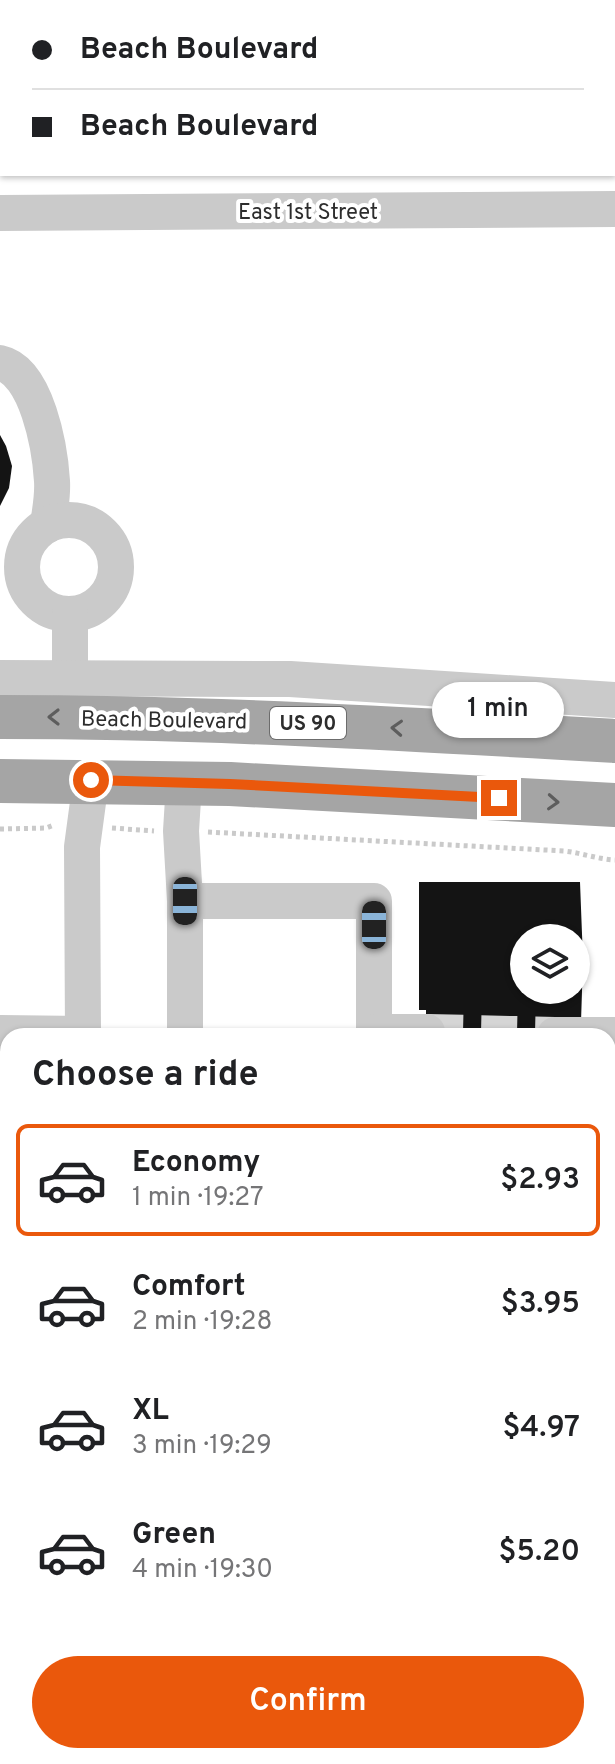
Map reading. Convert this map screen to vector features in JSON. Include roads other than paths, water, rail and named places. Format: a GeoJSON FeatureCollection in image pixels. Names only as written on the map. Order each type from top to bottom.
{"type":"FeatureCollection","features":[{"type":"Feature","properties":{"kind":"main road","name":"Beach Boulevard"},"geometry":{"type":"LineString","coordinates":[[0,717],[129,717],[305,723],[615,741]]}},
{"type":"Feature","properties":{"kind":"main road"},"geometry":{"type":"LineString","coordinates":[[0,781],[184,783],[615,805]]}},
{"type":"Feature","properties":{"kind":"street","name":"East 1st Street"},"geometry":{"type":"LineString","coordinates":[[0,213],[615,209]]}},
{"type":"Feature","properties":{"kind":"street"},"geometry":{"type":"LineString","coordinates":[[0,363],[19,372],[29,385],[41,425],[49,454],[52,484],[48,525]]}},
{"type":"Feature","properties":{"kind":"street"},"geometry":{"type":"LineString","coordinates":[[59,521],[83,522],[102,535],[114,556],[113,584],[106,596],[83,611],[70,614],[43,606],[25,584],[22,571],[28,543],[37,532],[59,521]]}},
{"type":"Feature","properties":{"kind":"street"},"geometry":{"type":"LineString","coordinates":[[70,614],[70,678]]}},
{"type":"Feature","properties":{"kind":"street"},"geometry":{"type":"LineString","coordinates":[[0,678],[290,679],[615,700]]}},
{"type":"Feature","properties":{"kind":"street"},"geometry":{"type":"LineString","coordinates":[[83,1028],[82,847],[91,780]]}},
{"type":"Feature","properties":{"kind":"street"},"geometry":{"type":"LineString","coordinates":[[184,783],[181,831],[185,901],[185,1028]]}},
{"type":"Feature","properties":{"kind":"street"},"geometry":{"type":"LineString","coordinates":[[185,901],[374,901],[374,1028]]}}]}
